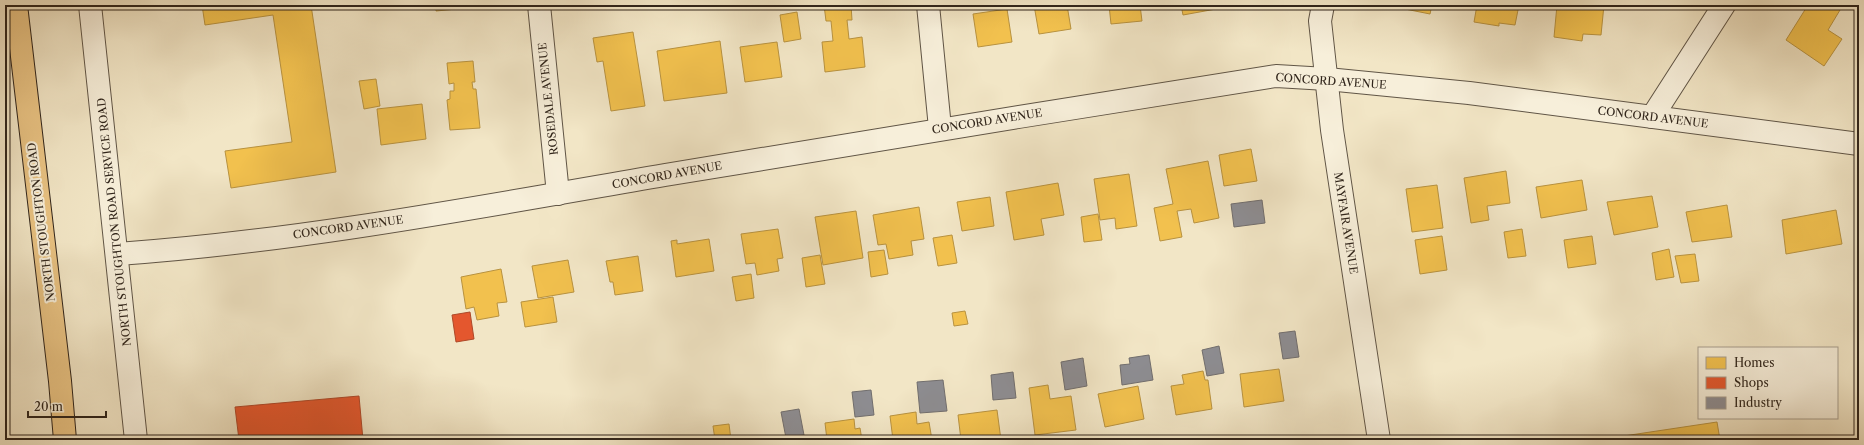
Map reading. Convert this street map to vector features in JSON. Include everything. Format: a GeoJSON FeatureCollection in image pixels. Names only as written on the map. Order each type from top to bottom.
{"type":"FeatureCollection","features":[{"type":"Feature","properties":{"kind":"main road","name":"NORTH STOUGHTON ROAD"},"geometry":{"type":"LineString","coordinates":[[16,5],[60,381],[65,440]]}},
{"type":"Feature","properties":{"kind":"street","name":"NORTH STOUGHTON ROAD SERVICE ROAD"},"geometry":{"type":"LineString","coordinates":[[90,5],[118,254],[136,440]]}},
{"type":"Feature","properties":{"kind":"street","name":"ROSEDALE AVENUE"},"geometry":{"type":"LineString","coordinates":[[539,5],[558,194]]}},
{"type":"Feature","properties":{"kind":"street"},"geometry":{"type":"LineString","coordinates":[[928,5],[940,128]]}},
{"type":"Feature","properties":{"kind":"street","name":"MAYFAIR AVENUE"},"geometry":{"type":"LineString","coordinates":[[1323,5],[1320,21],[1332,130],[1380,440]]}},
{"type":"Feature","properties":{"kind":"street"},"geometry":{"type":"LineString","coordinates":[[1652,116],[1724,5]]}},
{"type":"Feature","properties":{"kind":"street","name":"CONCORD AVENUE"},"geometry":{"type":"LineString","coordinates":[[118,254],[159,252],[344,229],[558,194],[940,128],[1276,76],[1327,79],[1469,93],[1859,144]]}},
{"type":"Feature","properties":{"kind":"building: Homes"},"geometry":{"type":"Polygon","coordinates":[[[202,5],[311,5],[336,172],[231,188],[225,151],[292,142],[273,15],[205,25],[202,5]]]}},
{"type":"Feature","properties":{"kind":"building: Homes"},"geometry":{"type":"Polygon","coordinates":[[[436,5],[466,5],[467,8],[436,11],[436,5]]]}},
{"type":"Feature","properties":{"kind":"building: Homes"},"geometry":{"type":"Polygon","coordinates":[[[824,5],[851,5],[852,20],[847,20],[849,39],[862,37],[865,67],[825,72],[822,42],[833,41],[831,21],[826,21],[824,5]]]}},
{"type":"Feature","properties":{"kind":"building: Homes"},"geometry":{"type":"Polygon","coordinates":[[[1034,5],[1067,5],[1071,29],[1039,34],[1034,5]]]}},
{"type":"Feature","properties":{"kind":"building: Homes"},"geometry":{"type":"Polygon","coordinates":[[[1109,5],[1140,5],[1142,21],[1111,24],[1109,5]]]}},
{"type":"Feature","properties":{"kind":"building: Homes"},"geometry":{"type":"Polygon","coordinates":[[[1181,5],[1238,5],[1183,15],[1181,5]]]}},
{"type":"Feature","properties":{"kind":"building: Homes"},"geometry":{"type":"Polygon","coordinates":[[[1400,5],[1432,5],[1430,14],[1400,8],[1400,5]]]}},
{"type":"Feature","properties":{"kind":"building: Homes"},"geometry":{"type":"Polygon","coordinates":[[[1477,5],[1519,5],[1515,25],[1499,23],[1499,26],[1474,22],[1477,5]]]}},
{"type":"Feature","properties":{"kind":"building: Homes"},"geometry":{"type":"Polygon","coordinates":[[[1557,5],[1604,5],[1601,35],[1583,34],[1582,41],[1554,37],[1557,5]]]}},
{"type":"Feature","properties":{"kind":"building: Homes"},"geometry":{"type":"Polygon","coordinates":[[[1808,5],[1843,5],[1828,30],[1842,39],[1824,66],[1786,40],[1808,5]]]}},
{"type":"Feature","properties":{"kind":"building: Homes"},"geometry":{"type":"Polygon","coordinates":[[[1007,9],[1012,42],[978,47],[973,14],[1007,9]]]}},
{"type":"Feature","properties":{"kind":"building: Homes"},"geometry":{"type":"Polygon","coordinates":[[[797,12],[801,39],[784,42],[780,15],[797,12]]]}},
{"type":"Feature","properties":{"kind":"building: Homes"},"geometry":{"type":"Polygon","coordinates":[[[633,32],[645,106],[611,111],[603,61],[597,62],[593,38],[633,32]]]}},
{"type":"Feature","properties":{"kind":"building: Homes"},"geometry":{"type":"Polygon","coordinates":[[[720,41],[727,93],[664,101],[657,51],[720,41]]]}},
{"type":"Feature","properties":{"kind":"building: Homes"},"geometry":{"type":"Polygon","coordinates":[[[777,42],[782,77],[745,82],[740,47],[777,42]]]}},
{"type":"Feature","properties":{"kind":"building: Homes"},"geometry":{"type":"Polygon","coordinates":[[[473,61],[475,82],[472,82],[473,89],[476,89],[480,128],[450,130],[447,100],[450,99],[450,91],[454,91],[454,83],[449,84],[447,63],[473,61]]]}},
{"type":"Feature","properties":{"kind":"building: Homes"},"geometry":{"type":"Polygon","coordinates":[[[376,79],[380,106],[364,109],[359,81],[376,79]]]}},
{"type":"Feature","properties":{"kind":"building: Homes"},"geometry":{"type":"Polygon","coordinates":[[[422,104],[426,139],[381,145],[377,109],[422,104]]]}},
{"type":"Feature","properties":{"kind":"building: Homes"},"geometry":{"type":"Polygon","coordinates":[[[1251,149],[1257,181],[1224,186],[1219,155],[1251,149]]]}},
{"type":"Feature","properties":{"kind":"building: Homes"},"geometry":{"type":"Polygon","coordinates":[[[1208,161],[1219,218],[1194,223],[1191,209],[1177,211],[1182,237],[1160,241],[1154,208],[1173,204],[1166,169],[1208,161]]]}},
{"type":"Feature","properties":{"kind":"building: Homes"},"geometry":{"type":"Polygon","coordinates":[[[1506,171],[1510,203],[1487,206],[1489,220],[1471,223],[1464,178],[1506,171]]]}},
{"type":"Feature","properties":{"kind":"building: Homes"},"geometry":{"type":"Polygon","coordinates":[[[1129,174],[1137,226],[1116,229],[1115,218],[1100,220],[1094,179],[1129,174]]]}},
{"type":"Feature","properties":{"kind":"building: Homes"},"geometry":{"type":"Polygon","coordinates":[[[1582,180],[1587,210],[1541,218],[1536,187],[1582,180]]]}},
{"type":"Feature","properties":{"kind":"building: Homes"},"geometry":{"type":"Polygon","coordinates":[[[1058,183],[1064,215],[1041,219],[1044,235],[1014,240],[1006,192],[1058,183]]]}},
{"type":"Feature","properties":{"kind":"building: Homes"},"geometry":{"type":"Polygon","coordinates":[[[1437,185],[1443,228],[1412,232],[1406,189],[1437,185]]]}},
{"type":"Feature","properties":{"kind":"building: Homes"},"geometry":{"type":"Polygon","coordinates":[[[1652,196],[1658,227],[1614,235],[1607,202],[1652,196]]]}},
{"type":"Feature","properties":{"kind":"building: Homes"},"geometry":{"type":"Polygon","coordinates":[[[990,197],[994,226],[962,231],[957,202],[990,197]]]}},
{"type":"Feature","properties":{"kind":"building: Homes"},"geometry":{"type":"Polygon","coordinates":[[[1727,205],[1732,237],[1692,242],[1686,212],[1727,205]]]}},
{"type":"Feature","properties":{"kind":"building: Homes"},"geometry":{"type":"Polygon","coordinates":[[[919,207],[924,239],[911,241],[913,255],[889,259],[886,244],[878,245],[873,215],[919,207]]]}},
{"type":"Feature","properties":{"kind":"building: Homes"},"geometry":{"type":"Polygon","coordinates":[[[1836,210],[1842,244],[1786,254],[1782,220],[1836,210]]]}},
{"type":"Feature","properties":{"kind":"building: Homes"},"geometry":{"type":"Polygon","coordinates":[[[856,211],[863,258],[823,265],[815,217],[856,211]]]}},
{"type":"Feature","properties":{"kind":"building: Homes"},"geometry":{"type":"Polygon","coordinates":[[[1098,214],[1102,240],[1084,242],[1081,217],[1098,214]]]}},
{"type":"Feature","properties":{"kind":"building: Homes"},"geometry":{"type":"Polygon","coordinates":[[[778,229],[783,258],[777,259],[779,271],[757,275],[755,263],[746,264],[741,234],[778,229]]]}},
{"type":"Feature","properties":{"kind":"building: Homes"},"geometry":{"type":"Polygon","coordinates":[[[1522,229],[1526,256],[1508,258],[1504,232],[1522,229]]]}},
{"type":"Feature","properties":{"kind":"building: Homes"},"geometry":{"type":"Polygon","coordinates":[[[952,235],[957,263],[938,266],[933,238],[952,235]]]}},
{"type":"Feature","properties":{"kind":"building: Homes"},"geometry":{"type":"Polygon","coordinates":[[[1442,236],[1447,270],[1420,274],[1415,240],[1442,236]]]}},
{"type":"Feature","properties":{"kind":"building: Homes"},"geometry":{"type":"Polygon","coordinates":[[[1592,236],[1596,264],[1568,268],[1564,240],[1592,236]]]}},
{"type":"Feature","properties":{"kind":"building: Homes"},"geometry":{"type":"Polygon","coordinates":[[[709,239],[714,271],[676,277],[671,241],[677,240],[677,244],[709,239]]]}},
{"type":"Feature","properties":{"kind":"building: Homes"},"geometry":{"type":"Polygon","coordinates":[[[1669,249],[1674,277],[1656,280],[1652,253],[1669,249]]]}},
{"type":"Feature","properties":{"kind":"building: Homes"},"geometry":{"type":"Polygon","coordinates":[[[884,250],[888,274],[871,277],[868,252],[884,250]]]}},
{"type":"Feature","properties":{"kind":"building: Homes"},"geometry":{"type":"Polygon","coordinates":[[[1695,254],[1699,281],[1681,283],[1675,256],[1695,254]]]}},
{"type":"Feature","properties":{"kind":"building: Homes"},"geometry":{"type":"Polygon","coordinates":[[[820,255],[825,284],[806,287],[802,258],[820,255]]]}},
{"type":"Feature","properties":{"kind":"building: Homes"},"geometry":{"type":"Polygon","coordinates":[[[638,256],[643,291],[615,295],[613,282],[610,282],[606,261],[638,256]]]}},
{"type":"Feature","properties":{"kind":"building: Homes"},"geometry":{"type":"Polygon","coordinates":[[[568,260],[574,292],[538,298],[532,266],[568,260]]]}},
{"type":"Feature","properties":{"kind":"building: Homes"},"geometry":{"type":"Polygon","coordinates":[[[501,269],[507,302],[497,303],[499,316],[477,320],[474,307],[466,309],[461,277],[501,269]]]}},
{"type":"Feature","properties":{"kind":"building: Homes"},"geometry":{"type":"Polygon","coordinates":[[[751,274],[754,298],[736,301],[732,277],[751,274]]]}},
{"type":"Feature","properties":{"kind":"building: Homes"},"geometry":{"type":"Polygon","coordinates":[[[553,297],[557,322],[525,327],[521,302],[553,297]]]}},
{"type":"Feature","properties":{"kind":"building: Homes"},"geometry":{"type":"Polygon","coordinates":[[[965,311],[968,324],[954,326],[952,313],[965,311]]]}},
{"type":"Feature","properties":{"kind":"building: Homes"},"geometry":{"type":"Polygon","coordinates":[[[1279,369],[1284,401],[1244,407],[1240,374],[1279,369]]]}},
{"type":"Feature","properties":{"kind":"building: Homes"},"geometry":{"type":"Polygon","coordinates":[[[1203,371],[1205,380],[1208,380],[1212,409],[1176,415],[1171,386],[1184,384],[1182,375],[1203,371]]]}},
{"type":"Feature","properties":{"kind":"building: Homes"},"geometry":{"type":"Polygon","coordinates":[[[1048,385],[1050,399],[1071,396],[1076,430],[1035,435],[1029,388],[1048,385]]]}},
{"type":"Feature","properties":{"kind":"building: Homes"},"geometry":{"type":"Polygon","coordinates":[[[1138,386],[1144,419],[1105,427],[1098,394],[1138,386]]]}},
{"type":"Feature","properties":{"kind":"building: Homes"},"geometry":{"type":"Polygon","coordinates":[[[997,410],[1001,440],[961,440],[958,415],[997,410]]]}},
{"type":"Feature","properties":{"kind":"building: Homes"},"geometry":{"type":"Polygon","coordinates":[[[916,412],[917,424],[929,422],[932,440],[893,440],[890,416],[916,412]]]}},
{"type":"Feature","properties":{"kind":"building: Homes"},"geometry":{"type":"Polygon","coordinates":[[[854,419],[855,429],[860,428],[862,440],[827,440],[825,423],[854,419]]]}},
{"type":"Feature","properties":{"kind":"building: Homes"},"geometry":{"type":"Polygon","coordinates":[[[1717,422],[1720,440],[1597,440],[1717,422]]]}},
{"type":"Feature","properties":{"kind":"building: Homes"},"geometry":{"type":"Polygon","coordinates":[[[729,424],[731,440],[715,440],[713,426],[729,424]]]}},
{"type":"Feature","properties":{"kind":"building: Shops"},"geometry":{"type":"Polygon","coordinates":[[[470,312],[474,339],[456,342],[452,315],[470,312]]]}},
{"type":"Feature","properties":{"kind":"building: Shops"},"geometry":{"type":"Polygon","coordinates":[[[359,396],[363,440],[239,440],[235,407],[359,396]]]}},
{"type":"Feature","properties":{"kind":"building: Industry"},"geometry":{"type":"Polygon","coordinates":[[[1262,200],[1265,223],[1234,227],[1231,204],[1262,200]]]}},
{"type":"Feature","properties":{"kind":"building: Industry"},"geometry":{"type":"Polygon","coordinates":[[[1295,331],[1299,357],[1283,359],[1279,333],[1295,331]]]}},
{"type":"Feature","properties":{"kind":"building: Industry"},"geometry":{"type":"Polygon","coordinates":[[[1219,346],[1224,373],[1207,376],[1202,350],[1219,346]]]}},
{"type":"Feature","properties":{"kind":"building: Industry"},"geometry":{"type":"Polygon","coordinates":[[[1149,355],[1153,380],[1122,385],[1120,365],[1130,364],[1129,358],[1149,355]]]}},
{"type":"Feature","properties":{"kind":"building: Industry"},"geometry":{"type":"Polygon","coordinates":[[[1083,358],[1087,386],[1065,390],[1061,362],[1083,358]]]}},
{"type":"Feature","properties":{"kind":"building: Industry"},"geometry":{"type":"Polygon","coordinates":[[[1013,372],[1016,398],[993,400],[991,375],[1013,372]]]}},
{"type":"Feature","properties":{"kind":"building: Industry"},"geometry":{"type":"Polygon","coordinates":[[[943,380],[947,411],[920,413],[917,382],[943,380]]]}},
{"type":"Feature","properties":{"kind":"building: Industry"},"geometry":{"type":"Polygon","coordinates":[[[871,390],[874,415],[855,417],[852,392],[871,390]]]}},
{"type":"Feature","properties":{"kind":"building: Industry"},"geometry":{"type":"Polygon","coordinates":[[[799,409],[804,435],[786,438],[781,412],[799,409]]]}}]}
